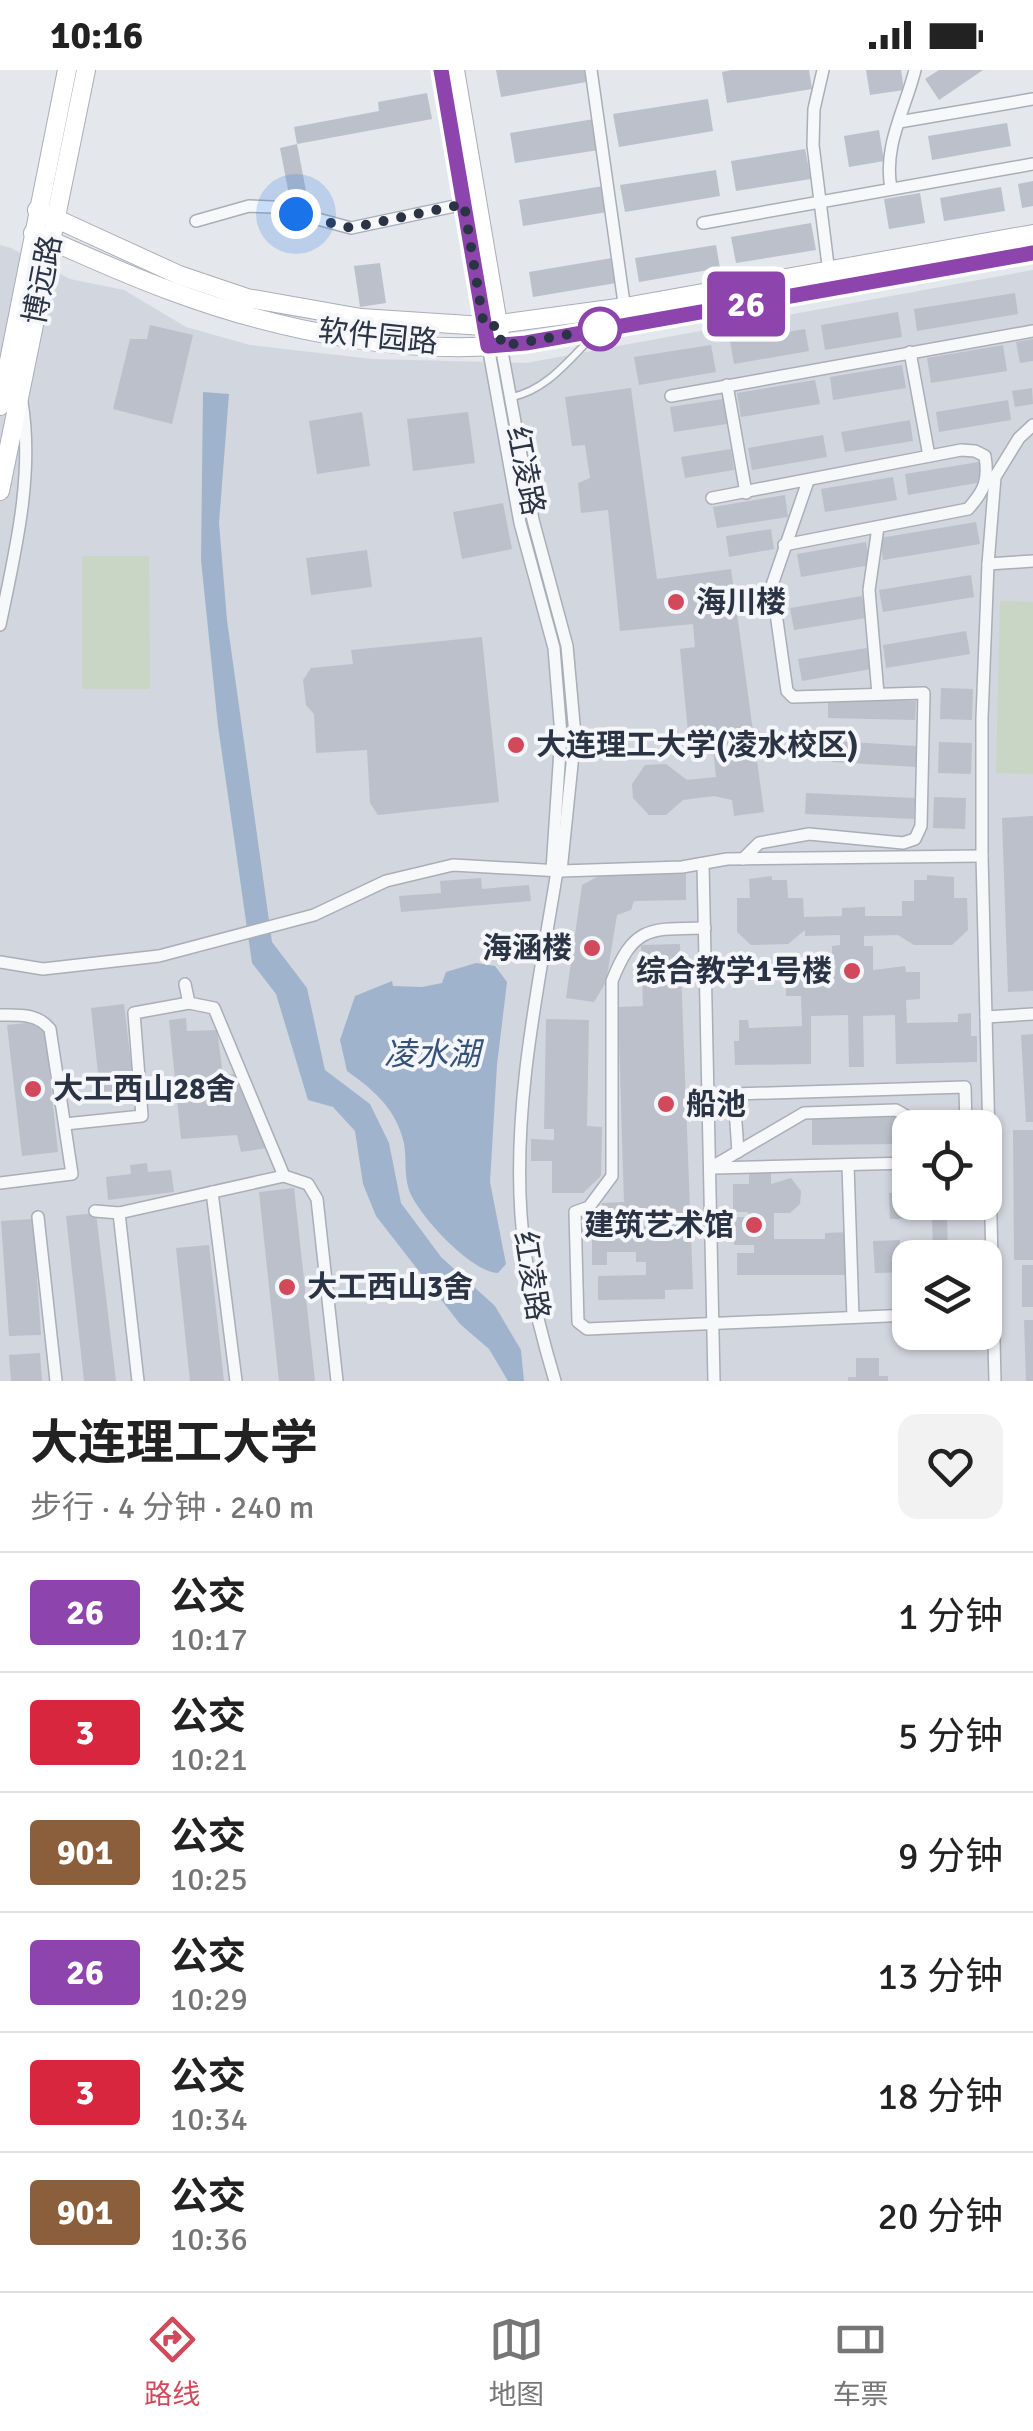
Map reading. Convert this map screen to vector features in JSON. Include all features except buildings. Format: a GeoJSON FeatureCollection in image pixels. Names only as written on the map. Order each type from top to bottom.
{"type":"FeatureCollection","features":[{"type":"Feature","properties":{"kind":"main road","name":"博远路"},"geometry":{"type":"LineString","coordinates":[[0,406],[67,70]]}},
{"type":"Feature","properties":{"kind":"main road","name":"博远路"},"geometry":{"type":"LineString","coordinates":[[0,490],[86,70]]}},
{"type":"Feature","properties":{"kind":"main road","name":"红凌路"},"geometry":{"type":"LineString","coordinates":[[442,70],[495,346]]}},
{"type":"Feature","properties":{"kind":"main road","name":"红凌路"},"geometry":{"type":"LineString","coordinates":[[456,70],[470,203]]}},
{"type":"Feature","properties":{"kind":"main road","name":"软件园路"},"geometry":{"type":"LineString","coordinates":[[37,210],[195,281],[247,298],[360,318],[491,326],[626,316],[830,280],[1033,254]]}},
{"type":"Feature","properties":{"kind":"main road","name":"软件园路"},"geometry":{"type":"LineString","coordinates":[[33,234],[172,292],[278,325],[366,339],[495,346],[606,328],[626,316]]}},
{"type":"Feature","properties":{"kind":"main road","name":"软件园路"},"geometry":{"type":"LineString","coordinates":[[830,280],[1033,234]]}},
{"type":"Feature","properties":{"kind":"street"},"geometry":{"type":"LineString","coordinates":[[592,70],[626,316]]}},
{"type":"Feature","properties":{"kind":"street"},"geometry":{"type":"LineString","coordinates":[[823,70],[814,109],[813,145],[830,280]]}},
{"type":"Feature","properties":{"kind":"street"},"geometry":{"type":"LineString","coordinates":[[892,188],[888,171],[890,147],[915,70]]}},
{"type":"Feature","properties":{"kind":"street"},"geometry":{"type":"LineString","coordinates":[[900,122],[1033,98]]}},
{"type":"Feature","properties":{"kind":"street"},"geometry":{"type":"LineString","coordinates":[[703,223],[1033,164]]}},
{"type":"Feature","properties":{"kind":"street"},"geometry":{"type":"LineString","coordinates":[[196,221],[249,206],[273,207],[351,228],[470,203]]}},
{"type":"Feature","properties":{"kind":"street"},"geometry":{"type":"LineString","coordinates":[[672,396],[1033,332]]}},
{"type":"Feature","properties":{"kind":"street","name":"红凌路"},"geometry":{"type":"LineString","coordinates":[[495,346],[511,398],[533,520],[567,646],[575,735],[523,1088],[521,1216],[540,1332],[555,1381]]}},
{"type":"Feature","properties":{"kind":"street","name":"红凌路"},"geometry":{"type":"LineString","coordinates":[[495,346],[520,523],[554,648],[561,735],[557,871]]}},
{"type":"Feature","properties":{"kind":"street"},"geometry":{"type":"LineString","coordinates":[[910,352],[930,456]]}},
{"type":"Feature","properties":{"kind":"street"},"geometry":{"type":"LineString","coordinates":[[727,385],[746,492]]}},
{"type":"Feature","properties":{"kind":"street"},"geometry":{"type":"LineString","coordinates":[[0,625],[23,506],[26,429],[20,392]]}},
{"type":"Feature","properties":{"kind":"street"},"geometry":{"type":"LineString","coordinates":[[987,1110],[982,718],[988,564],[994,478],[1019,438],[1033,425]]}},
{"type":"Feature","properties":{"kind":"street"},"geometry":{"type":"LineString","coordinates":[[712,498],[961,450],[984,456],[988,476],[984,491],[968,510],[784,545]]}},
{"type":"Feature","properties":{"kind":"street"},"geometry":{"type":"LineString","coordinates":[[743,859],[759,842],[809,834],[903,842],[915,839],[921,826],[924,693],[793,696],[786,691],[772,586],[808,481]]}},
{"type":"Feature","properties":{"kind":"street"},"geometry":{"type":"LineString","coordinates":[[878,527],[869,590],[878,694]]}},
{"type":"Feature","properties":{"kind":"street"},"geometry":{"type":"LineString","coordinates":[[988,564],[1033,561]]}},
{"type":"Feature","properties":{"kind":"street"},"geometry":{"type":"LineString","coordinates":[[0,962],[43,969],[159,956],[314,915],[386,881],[453,865],[557,871],[743,859],[982,856]]}},
{"type":"Feature","properties":{"kind":"street"},"geometry":{"type":"LineString","coordinates":[[703,864],[714,1381]]}},
{"type":"Feature","properties":{"kind":"street"},"geometry":{"type":"LineString","coordinates":[[705,928],[658,930],[638,936],[623,953],[612,981],[612,1176],[589,1207],[575,1212],[578,1322],[587,1329],[892,1315]]}},
{"type":"Feature","properties":{"kind":"street"},"geometry":{"type":"LineString","coordinates":[[185,984],[189,1003]]}},
{"type":"Feature","properties":{"kind":"street"},"geometry":{"type":"LineString","coordinates":[[65,1124],[142,1116],[134,1013],[189,1003],[214,1008],[284,1176]]}},
{"type":"Feature","properties":{"kind":"street"},"geometry":{"type":"LineString","coordinates":[[0,1014],[32,1016],[50,1029],[72,1174],[0,1182]]}},
{"type":"Feature","properties":{"kind":"street"},"geometry":{"type":"LineString","coordinates":[[986,1016],[1033,1014]]}},
{"type":"Feature","properties":{"kind":"street"},"geometry":{"type":"LineString","coordinates":[[738,1152],[734,1094],[965,1087],[966,1110]]}},
{"type":"Feature","properties":{"kind":"street"},"geometry":{"type":"LineString","coordinates":[[710,1168],[804,1113],[892,1110]]}},
{"type":"Feature","properties":{"kind":"street"},"geometry":{"type":"LineString","coordinates":[[710,1168],[892,1163]]}},
{"type":"Feature","properties":{"kind":"street"},"geometry":{"type":"LineString","coordinates":[[848,1164],[853,1316]]}},
{"type":"Feature","properties":{"kind":"street"},"geometry":{"type":"LineString","coordinates":[[95,1211],[119,1213],[284,1176],[308,1184],[317,1200],[337,1381]]}},
{"type":"Feature","properties":{"kind":"street"},"geometry":{"type":"LineString","coordinates":[[212,1192],[236,1381]]}},
{"type":"Feature","properties":{"kind":"street"},"geometry":{"type":"LineString","coordinates":[[119,1213],[138,1381]]}},
{"type":"Feature","properties":{"kind":"street"},"geometry":{"type":"LineString","coordinates":[[38,1216],[56,1381]]}},
{"type":"Feature","properties":{"kind":"street"},"geometry":{"type":"LineString","coordinates":[[992,1350],[995,1381]]}},
{"type":"Feature","properties":{"kind":"lane"},"geometry":{"type":"LineString","coordinates":[[511,398],[544,383],[606,328]]}},
{"type":"Feature","properties":{"kind":"shaded area","name":"大连理工大学(凌水校区)"},"geometry":{"type":"Polygon","coordinates":[[[0,245],[70,279],[124,290],[186,327],[250,345],[372,359],[526,363],[1033,270],[1033,1381],[0,1381],[0,245]]]}},
{"type":"Feature","properties":{"kind":"green space"},"geometry":{"type":"Polygon","coordinates":[[[82,556],[149,556],[150,689],[82,689],[82,556]]]}},
{"type":"Feature","properties":{"kind":"green space"},"geometry":{"type":"Polygon","coordinates":[[[1000,601],[1033,602],[1033,774],[996,773],[1000,601]]]}},
{"type":"Feature","properties":{"kind":"water"},"geometry":{"type":"Polygon","coordinates":[[[203,392],[229,394],[219,523],[227,620],[272,942],[307,988],[325,1070],[370,1104],[389,1143],[401,1203],[441,1257],[495,1306],[521,1350],[524,1381],[508,1381],[489,1349],[460,1324],[376,1216],[363,1184],[355,1131],[333,1107],[308,1100],[276,994],[252,963],[218,726],[201,560],[203,392]]]}},
{"type":"Feature","properties":{"kind":"water","name":"凌水湖"},"geometry":{"type":"Polygon","coordinates":[[[476,963],[495,966],[507,982],[490,1182],[506,1264],[498,1273],[460,1253],[414,1201],[407,1183],[404,1142],[398,1125],[380,1099],[347,1071],[340,1040],[355,996],[392,981],[393,986],[442,983],[446,972],[476,963]]]}},
{"type":"Feature","properties":{"kind":"bus line","name":"26"},"geometry":{"type":"LineString","coordinates":[[441,70],[488,346],[526,343],[1033,253]]}},
{"type":"Feature","properties":{"kind":"place","name":"海川楼"},"geometry":{"type":"Point","coordinates":[676,602]}},
{"type":"Feature","properties":{"kind":"place","name":"大连理工大学(凌水校区)"},"geometry":{"type":"Point","coordinates":[516,745]}},
{"type":"Feature","properties":{"kind":"place","name":"海涵楼"},"geometry":{"type":"Point","coordinates":[592,948]}},
{"type":"Feature","properties":{"kind":"place","name":"综合教学1号楼"},"geometry":{"type":"Point","coordinates":[852,971]}},
{"type":"Feature","properties":{"kind":"place","name":"大工西山28舍"},"geometry":{"type":"Point","coordinates":[33,1089]}},
{"type":"Feature","properties":{"kind":"place","name":"船池"},"geometry":{"type":"Point","coordinates":[666,1104]}},
{"type":"Feature","properties":{"kind":"place","name":"建筑艺术馆"},"geometry":{"type":"Point","coordinates":[754,1225]}},
{"type":"Feature","properties":{"kind":"place","name":"大工西山3舍"},"geometry":{"type":"Point","coordinates":[287,1287]}},
{"type":"Feature","properties":{"kind":"route"},"geometry":{"type":"LineString","coordinates":[[296,214],[351,228],[464,204],[484,326],[498,326],[502,346],[606,328],[600,329]]}}]}
